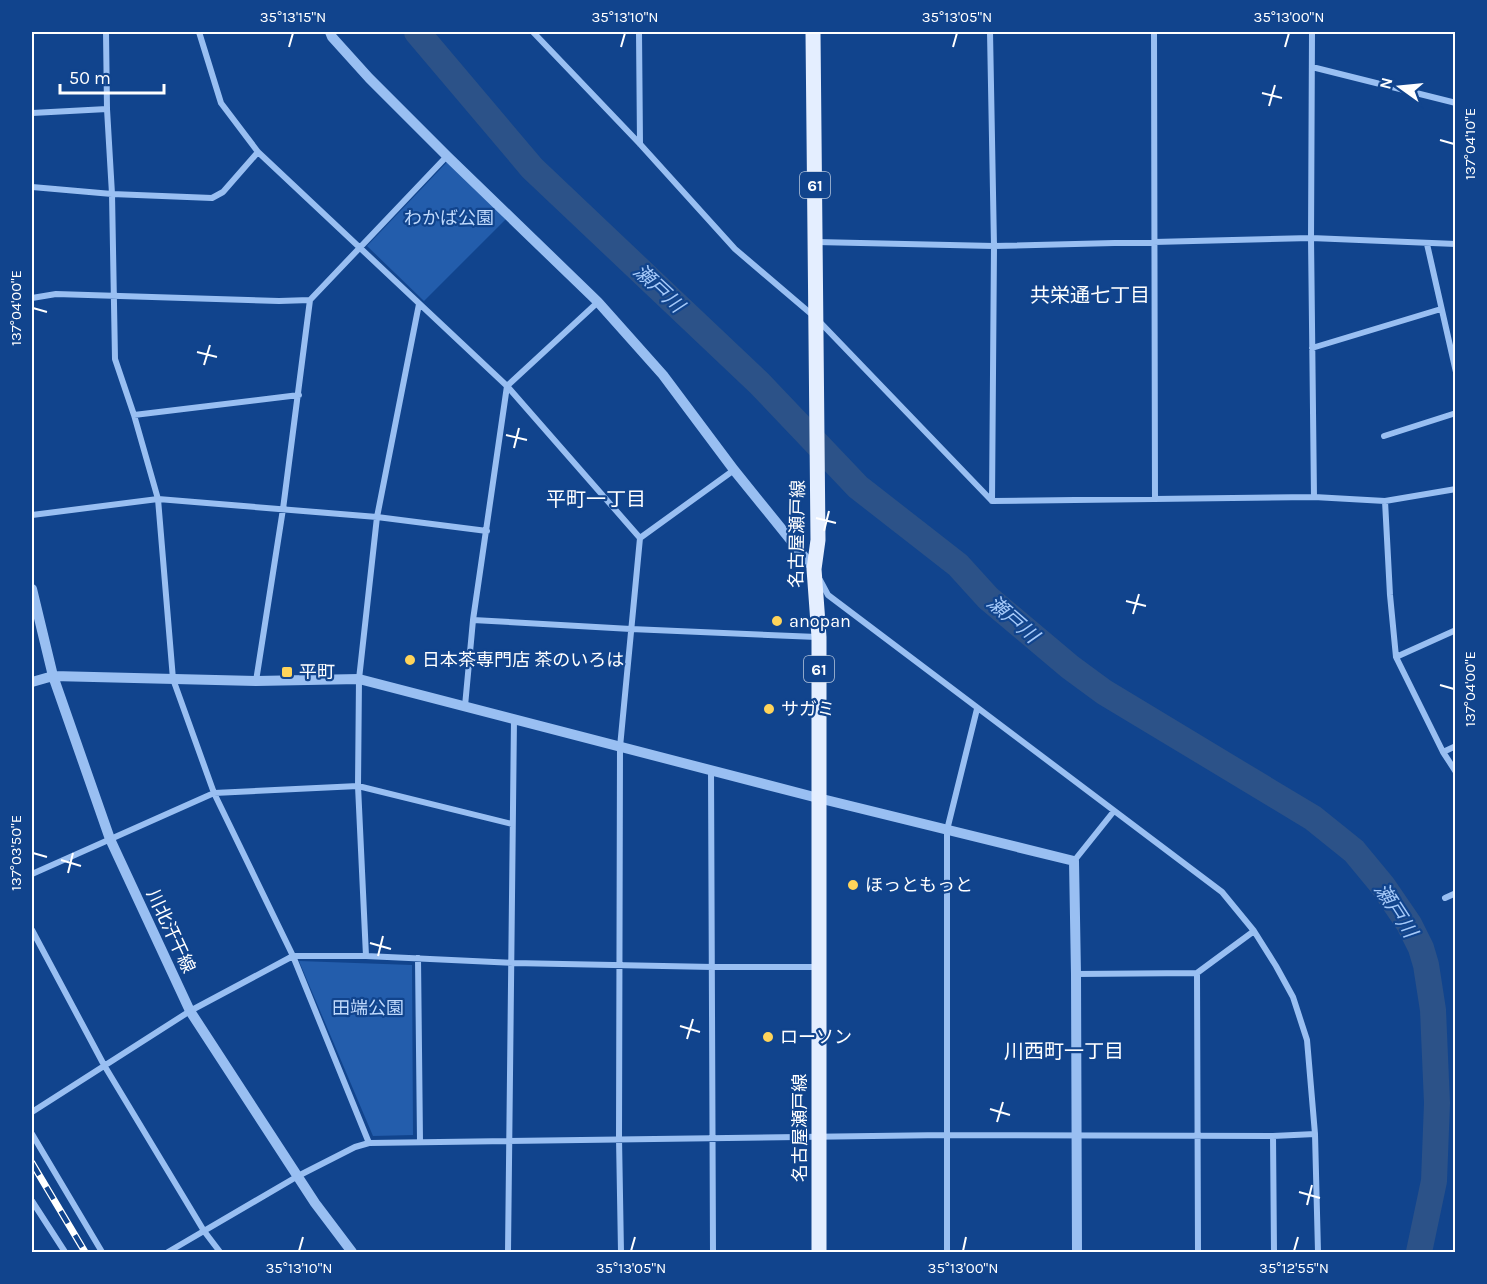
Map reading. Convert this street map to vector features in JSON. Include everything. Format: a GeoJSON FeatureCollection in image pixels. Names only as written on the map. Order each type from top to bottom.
{"type":"FeatureCollection","features":[{"type":"Feature","properties":{"kind":"main road","name":"名古屋瀬戸線"},"geometry":{"type":"LineString","coordinates":[[813,32],[818,540],[814,569],[819,637],[819,1252]]}},
{"type":"Feature","properties":{"kind":"street"},"geometry":{"type":"LineString","coordinates":[[106,32],[106,109],[112,195],[115,359],[158,499],[173,679],[214,793],[293,956],[369,1143]]}},
{"type":"Feature","properties":{"kind":"street"},"geometry":{"type":"LineString","coordinates":[[199,32],[221,103],[258,152],[507,386],[640,538],[620,747],[621,1252]]}},
{"type":"Feature","properties":{"kind":"street"},"geometry":{"type":"LineString","coordinates":[[330,32],[369,78],[598,302],[663,375],[734,470],[814,569],[828,596],[1222,892],[1254,931],[1293,997],[1307,1040],[1315,1134],[1318,1252]]}},
{"type":"Feature","properties":{"kind":"street"},"geometry":{"type":"LineString","coordinates":[[533,32],[640,144],[735,249],[816,318],[992,501],[1314,497],[1385,501],[1455,489]]}},
{"type":"Feature","properties":{"kind":"street"},"geometry":{"type":"LineString","coordinates":[[639,32],[640,144]]}},
{"type":"Feature","properties":{"kind":"street"},"geometry":{"type":"LineString","coordinates":[[990,32],[994,246],[992,501]]}},
{"type":"Feature","properties":{"kind":"street"},"geometry":{"type":"LineString","coordinates":[[1154,32],[1155,499]]}},
{"type":"Feature","properties":{"kind":"street"},"geometry":{"type":"LineString","coordinates":[[1312,32],[1311,238],[1314,497]]}},
{"type":"Feature","properties":{"kind":"street"},"geometry":{"type":"LineString","coordinates":[[1312,67],[1455,103]]}},
{"type":"Feature","properties":{"kind":"street"},"geometry":{"type":"LineString","coordinates":[[32,113],[106,109]]}},
{"type":"Feature","properties":{"kind":"street"},"geometry":{"type":"LineString","coordinates":[[32,187],[112,195],[212,198],[223,192],[258,152]]}},
{"type":"Feature","properties":{"kind":"street"},"geometry":{"type":"LineString","coordinates":[[256,681],[283,509],[310,300],[447,156]]}},
{"type":"Feature","properties":{"kind":"street"},"geometry":{"type":"LineString","coordinates":[[816,242],[994,246],[1311,238],[1455,244]]}},
{"type":"Feature","properties":{"kind":"street"},"geometry":{"type":"LineString","coordinates":[[1427,244],[1455,372]]}},
{"type":"Feature","properties":{"kind":"street"},"geometry":{"type":"LineString","coordinates":[[32,298],[56,294],[310,300]]}},
{"type":"Feature","properties":{"kind":"street"},"geometry":{"type":"LineString","coordinates":[[465,706],[473,620],[507,386],[598,302]]}},
{"type":"Feature","properties":{"kind":"street"},"geometry":{"type":"LineString","coordinates":[[366,956],[358,786],[358,678],[377,517],[419,304]]}},
{"type":"Feature","properties":{"kind":"street"},"geometry":{"type":"LineString","coordinates":[[1312,348],[1441,309]]}},
{"type":"Feature","properties":{"kind":"street"},"geometry":{"type":"LineString","coordinates":[[134,415],[299,395]]}},
{"type":"Feature","properties":{"kind":"street"},"geometry":{"type":"LineString","coordinates":[[1384,436],[1455,413]]}},
{"type":"Feature","properties":{"kind":"street"},"geometry":{"type":"LineString","coordinates":[[640,538],[734,470]]}},
{"type":"Feature","properties":{"kind":"street"},"geometry":{"type":"LineString","coordinates":[[32,515],[158,499],[377,517],[487,531]]}},
{"type":"Feature","properties":{"kind":"street"},"geometry":{"type":"LineString","coordinates":[[1385,501],[1396,657],[1455,772]]}},
{"type":"Feature","properties":{"kind":"street","name":"川北汗干線"},"geometry":{"type":"LineString","coordinates":[[32,589],[52,676],[110,839],[190,1011],[315,1203],[352,1252]]}},
{"type":"Feature","properties":{"kind":"street"},"geometry":{"type":"LineString","coordinates":[[473,620],[819,637]]}},
{"type":"Feature","properties":{"kind":"street"},"geometry":{"type":"LineString","coordinates":[[1396,657],[1455,630]]}},
{"type":"Feature","properties":{"kind":"street"},"geometry":{"type":"LineString","coordinates":[[32,682],[52,676],[256,681],[358,678],[818,798],[1074,861]]}},
{"type":"Feature","properties":{"kind":"street"},"geometry":{"type":"LineString","coordinates":[[947,1252],[947,830],[977,709]]}},
{"type":"Feature","properties":{"kind":"street"},"geometry":{"type":"LineString","coordinates":[[508,1252],[514,719]]}},
{"type":"Feature","properties":{"kind":"street"},"geometry":{"type":"LineString","coordinates":[[1443,752],[1455,746]]}},
{"type":"Feature","properties":{"kind":"street"},"geometry":{"type":"LineString","coordinates":[[711,770],[713,1252]]}},
{"type":"Feature","properties":{"kind":"street"},"geometry":{"type":"LineString","coordinates":[[32,874],[214,793],[358,786],[512,824]]}},
{"type":"Feature","properties":{"kind":"street"},"geometry":{"type":"LineString","coordinates":[[1077,1252],[1074,861],[1114,811]]}},
{"type":"Feature","properties":{"kind":"street"},"geometry":{"type":"LineString","coordinates":[[1445,898],[1455,892]]}},
{"type":"Feature","properties":{"kind":"street"},"geometry":{"type":"LineString","coordinates":[[32,930],[104,1065],[204,1231],[220,1252]]}},
{"type":"Feature","properties":{"kind":"street"},"geometry":{"type":"LineString","coordinates":[[1076,974],[1197,973],[1254,931]]}},
{"type":"Feature","properties":{"kind":"street"},"geometry":{"type":"LineString","coordinates":[[32,1112],[190,1011],[293,956],[366,956],[513,963],[713,968],[819,967]]}},
{"type":"Feature","properties":{"kind":"street"},"geometry":{"type":"LineString","coordinates":[[418,958],[420,1141]]}},
{"type":"Feature","properties":{"kind":"street"},"geometry":{"type":"LineString","coordinates":[[1197,973],[1198,1252]]}},
{"type":"Feature","properties":{"kind":"street"},"geometry":{"type":"LineString","coordinates":[[32,1134],[102,1252]]}},
{"type":"Feature","properties":{"kind":"street"},"geometry":{"type":"LineString","coordinates":[[168,1252],[298,1176],[355,1147],[369,1143],[619,1138],[1315,1134]]}},
{"type":"Feature","properties":{"kind":"street"},"geometry":{"type":"LineString","coordinates":[[1273,1136],[1274,1252]]}},
{"type":"Feature","properties":{"kind":"street"},"geometry":{"type":"LineString","coordinates":[[32,1201],[65,1252]]}},
{"type":"Feature","properties":{"kind":"green space","name":"わかば公園"},"geometry":{"type":"Polygon","coordinates":[[[448,161],[509,216],[424,301],[367,246],[448,161]]]}},
{"type":"Feature","properties":{"kind":"green space","name":"田端公園"},"geometry":{"type":"Polygon","coordinates":[[[299,961],[412,965],[413,1135],[373,1136],[299,961]]]}},
{"type":"Feature","properties":{"kind":"waterway","name":"瀬戸川"},"geometry":{"type":"LineString","coordinates":[[417,32],[532,168],[759,383],[858,487],[958,565],[988,598],[1070,667],[1104,692],[1313,818],[1354,851],[1383,886],[1409,924],[1421,948],[1433,1010],[1437,1103],[1434,1181],[1419,1252]]}},
{"type":"Feature","properties":{"kind":"railway"},"geometry":{"type":"LineString","coordinates":[[32,1163],[85,1252]]}},
{"type":"Feature","properties":{"kind":"place","name":"anopan"},"geometry":{"type":"Point","coordinates":[777,621]}},
{"type":"Feature","properties":{"kind":"place","name":"日本茶専門店 茶のいろは"},"geometry":{"type":"Point","coordinates":[410,660]}},
{"type":"Feature","properties":{"kind":"place","name":"平町"},"geometry":{"type":"Point","coordinates":[287,672]}},
{"type":"Feature","properties":{"kind":"place","name":"サガミ"},"geometry":{"type":"Point","coordinates":[769,709]}},
{"type":"Feature","properties":{"kind":"place","name":"ほっともっと"},"geometry":{"type":"Point","coordinates":[853,885]}},
{"type":"Feature","properties":{"kind":"place","name":"ローソン"},"geometry":{"type":"Point","coordinates":[768,1037]}},
{"type":"Feature","properties":{"kind":"district","name":"共栄通七丁目"},"geometry":{"type":"Point","coordinates":[1090,295]}},
{"type":"Feature","properties":{"kind":"district","name":"平町一丁目"},"geometry":{"type":"Point","coordinates":[596,499]}},
{"type":"Feature","properties":{"kind":"district","name":"川西町一丁目"},"geometry":{"type":"Point","coordinates":[1064,1051]}}]}
